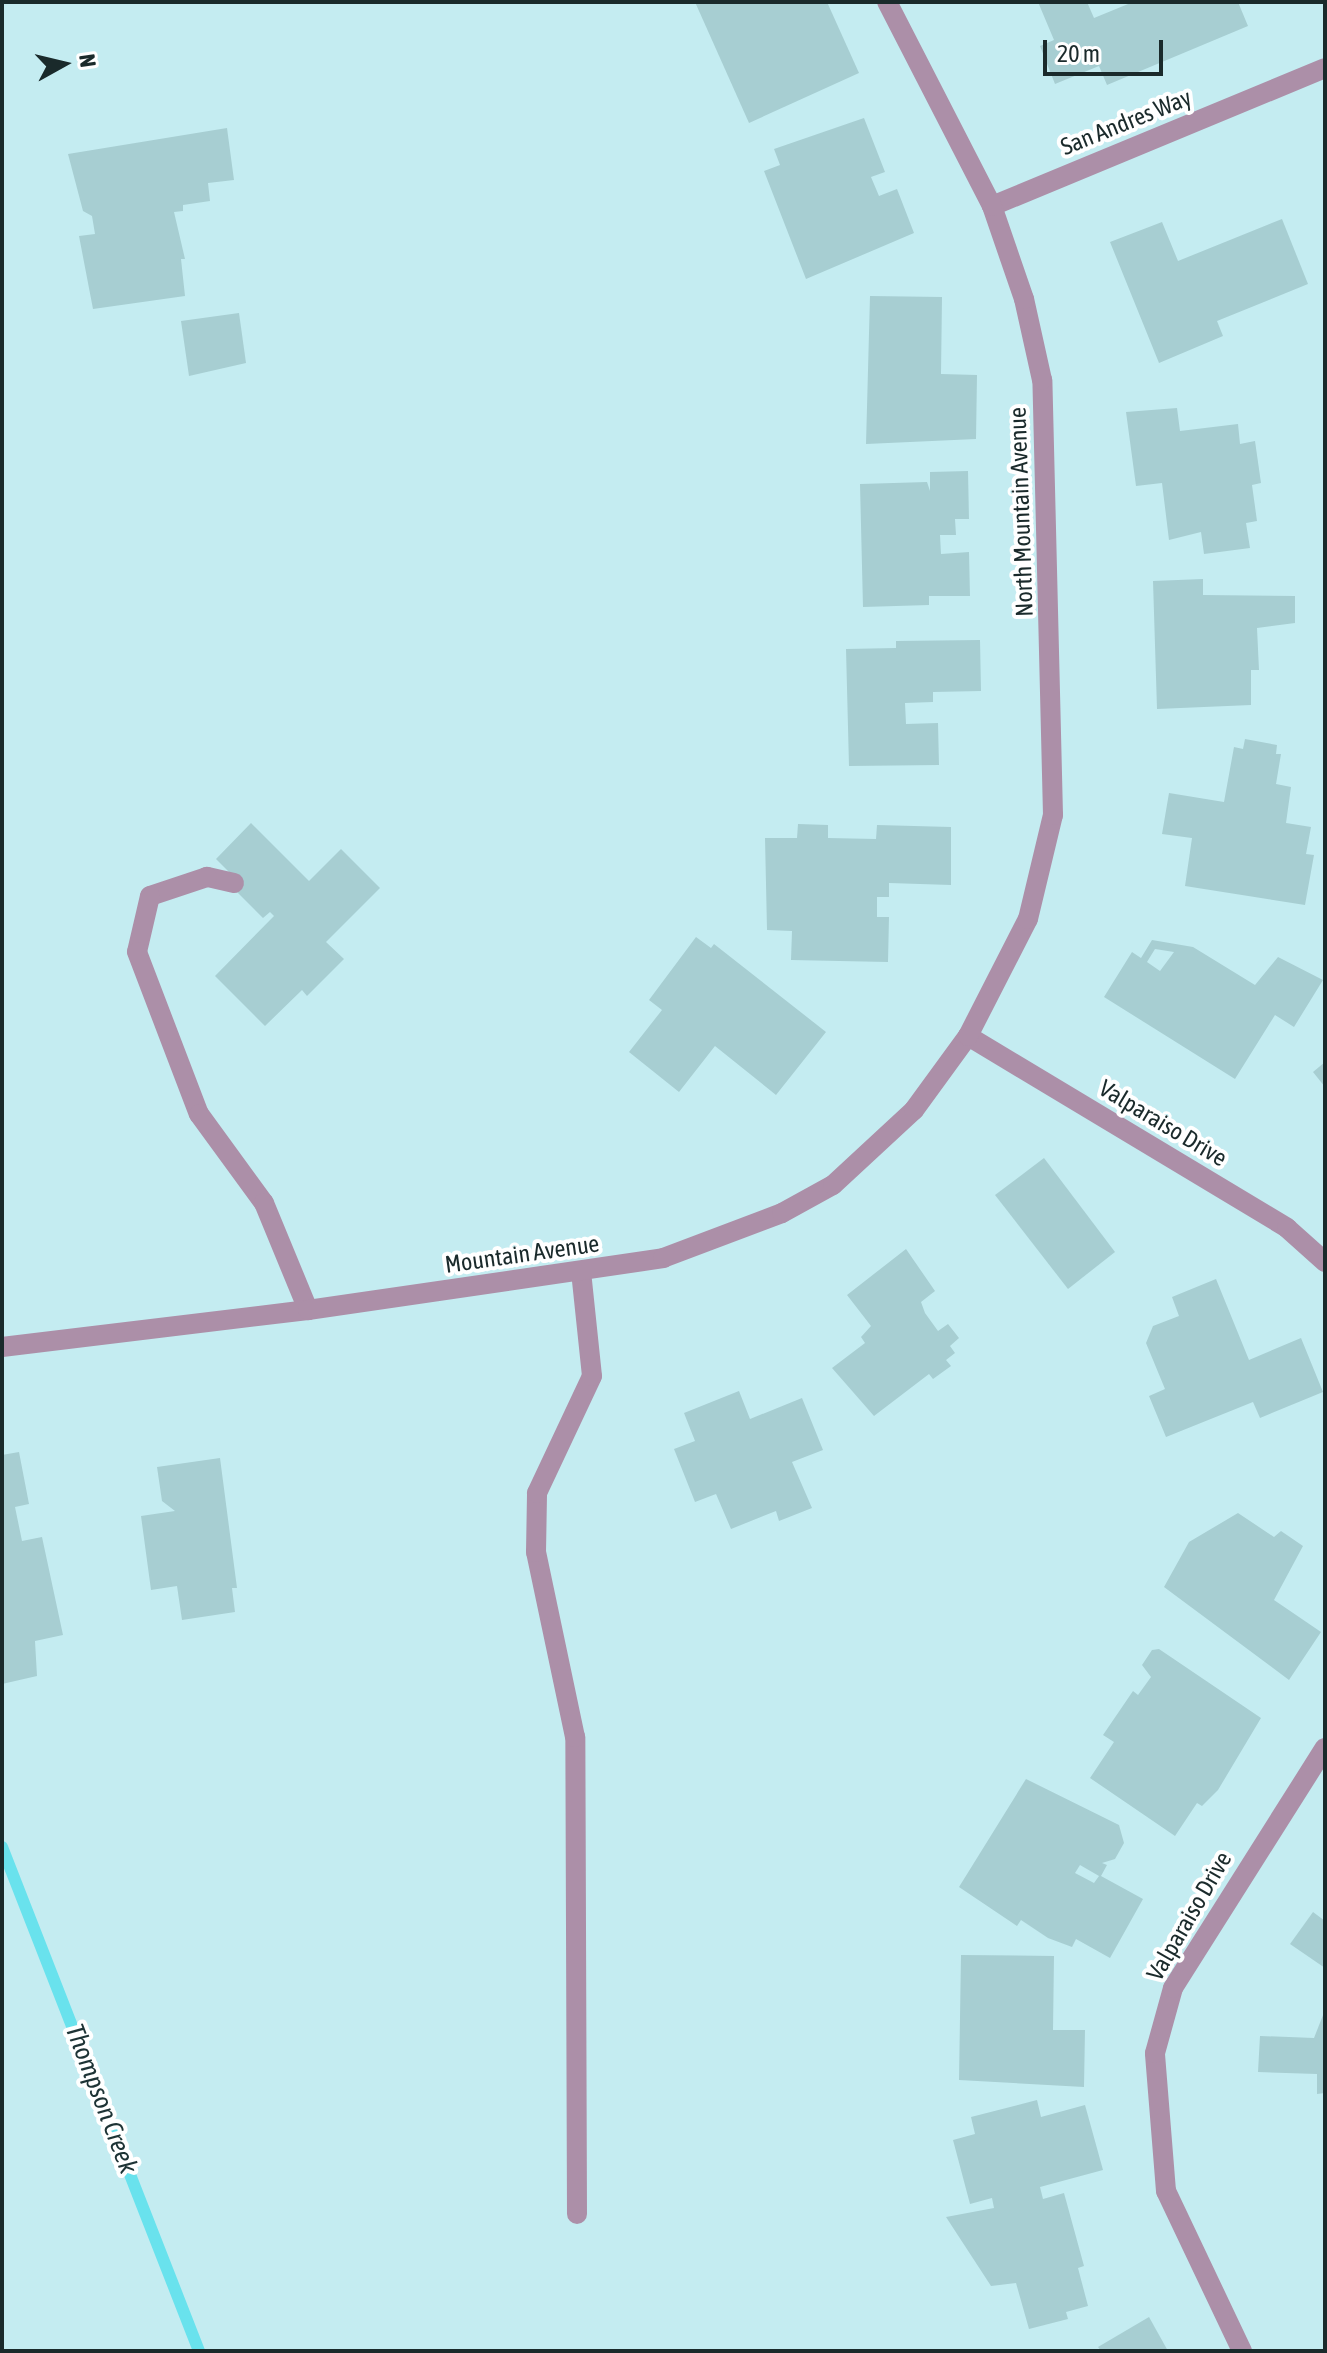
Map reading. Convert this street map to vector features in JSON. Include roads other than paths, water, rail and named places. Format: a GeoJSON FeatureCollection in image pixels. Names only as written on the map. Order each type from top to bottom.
{"type":"FeatureCollection","features":[{"type":"Feature","properties":{"kind":"street","name":"North Mountain Avenue"},"geometry":{"type":"LineString","coordinates":[[887,2],[992,206],[1024,299],[1042,380],[1053,815],[1028,919],[968,1036]]}},
{"type":"Feature","properties":{"kind":"street","name":"San Andres Way"},"geometry":{"type":"LineString","coordinates":[[992,206],[1325,68]]}},
{"type":"Feature","properties":{"kind":"street"},"geometry":{"type":"LineString","coordinates":[[234,883],[207,877],[150,896],[137,952],[199,1114],[264,1203],[308,1310]]}},
{"type":"Feature","properties":{"kind":"street","name":"Valparaiso Drive"},"geometry":{"type":"LineString","coordinates":[[968,1036],[1287,1228],[1325,1262]]}},
{"type":"Feature","properties":{"kind":"street","name":"Mountain Avenue"},"geometry":{"type":"LineString","coordinates":[[2,1347],[308,1310],[663,1258],[727,1237],[833,1185],[914,1110],[968,1036]]}},
{"type":"Feature","properties":{"kind":"street"},"geometry":{"type":"LineString","coordinates":[[577,2214],[575,1737],[536,1552],[537,1493],[592,1376],[581,1272]]}},
{"type":"Feature","properties":{"kind":"street","name":"Valparaiso Drive"},"geometry":{"type":"LineString","coordinates":[[1242,2351],[1166,2191],[1155,2053],[1173,1988],[1325,1748]]}},
{"type":"Feature","properties":{"kind":"waterway","name":"Thompson Creek"},"geometry":{"type":"LineString","coordinates":[[2,1847],[199,2351]]}}]}
